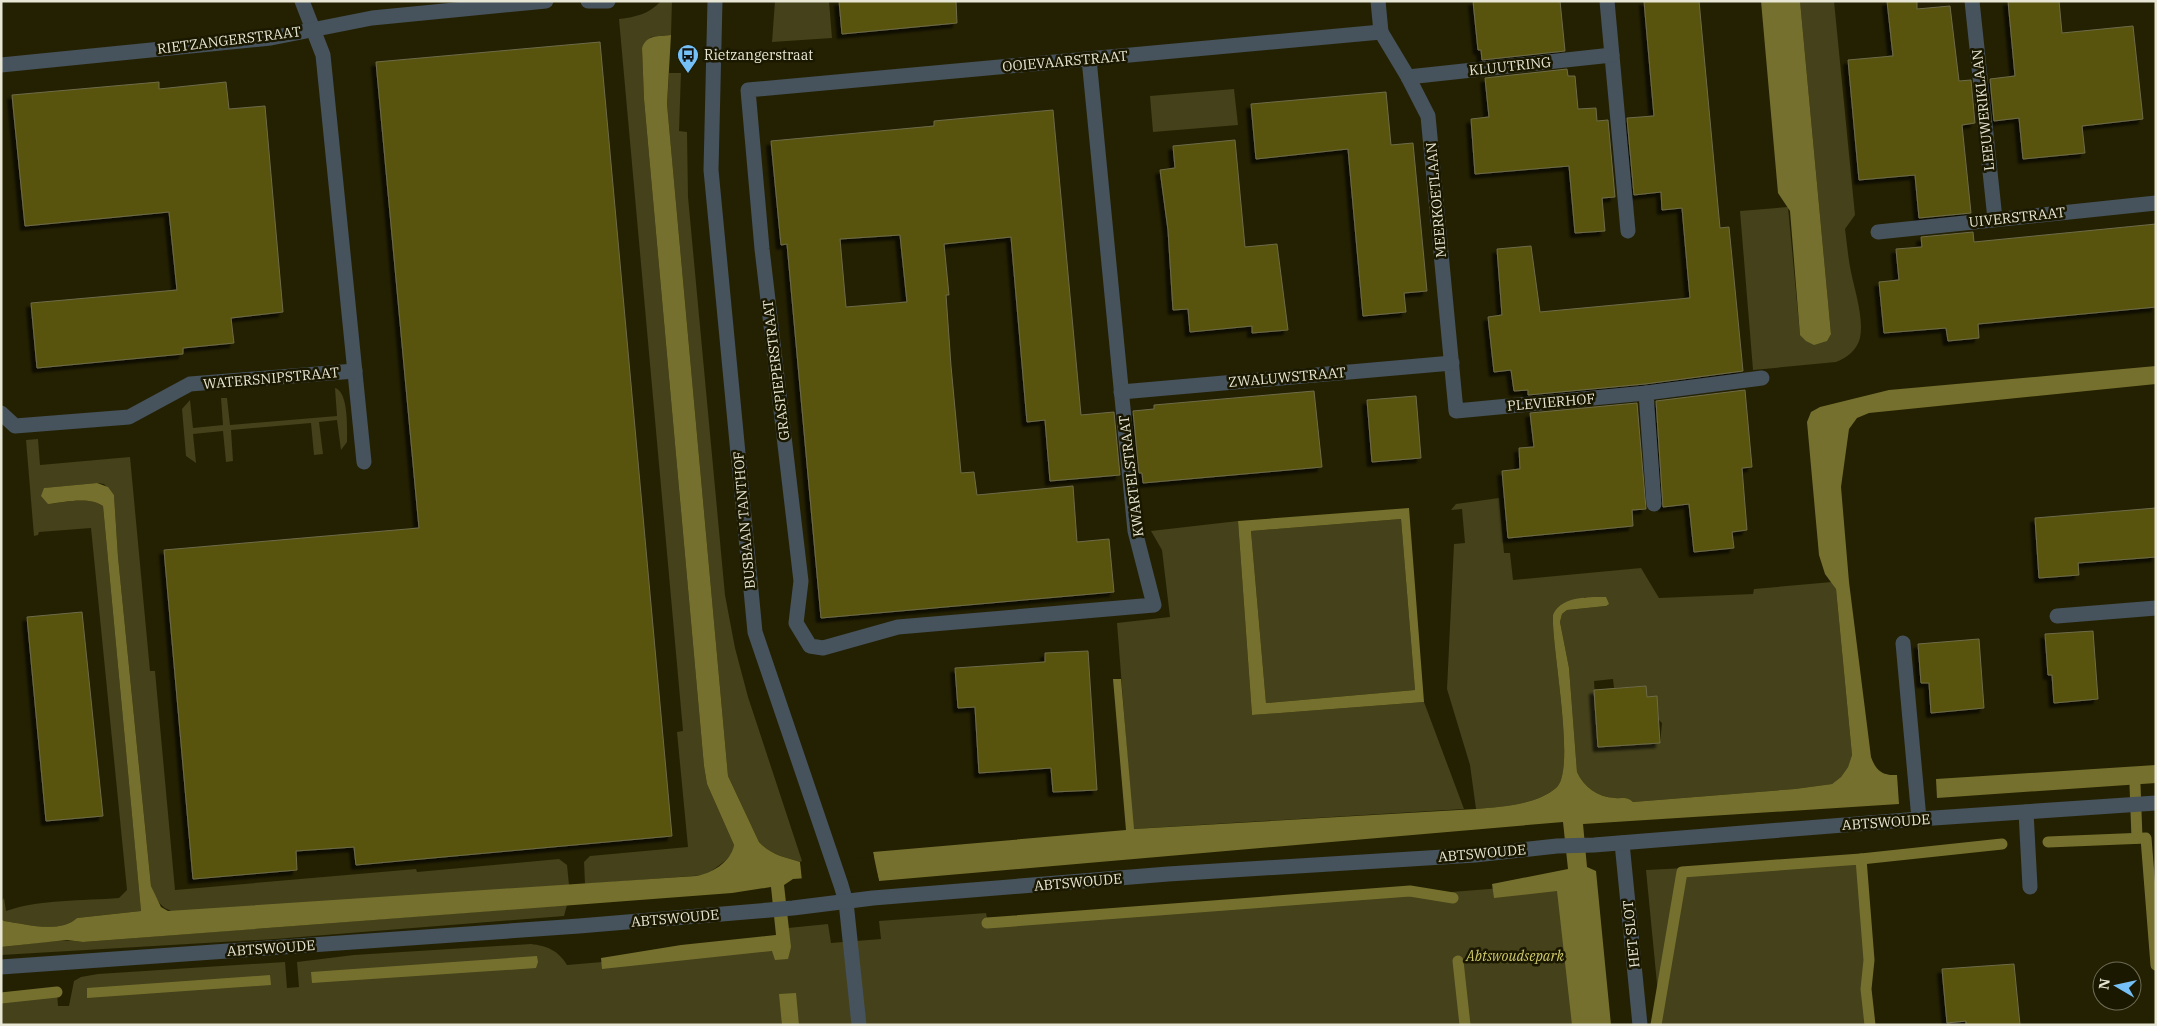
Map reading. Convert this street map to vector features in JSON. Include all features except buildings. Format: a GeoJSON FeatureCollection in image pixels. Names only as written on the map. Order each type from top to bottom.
{"type":"FeatureCollection","features":[{"type":"Feature","properties":{"kind":"street","name":"WATERSNIPSTRAAT"},"geometry":{"type":"LineString","coordinates":[[302,1],[323,55],[364,462]]}},
{"type":"Feature","properties":{"kind":"street","name":"RIETZANGERSTRAAT"},"geometry":{"type":"LineString","coordinates":[[1,65],[271,38],[372,18],[546,1]]}},
{"type":"Feature","properties":{"kind":"street"},"geometry":{"type":"LineString","coordinates":[[588,1],[608,1]]}},
{"type":"Feature","properties":{"kind":"street","name":"BUSBAAN TANTHOF"},"geometry":{"type":"LineString","coordinates":[[715,1],[711,170],[755,632],[842,885],[846,902],[859,1025]]}},
{"type":"Feature","properties":{"kind":"street","name":"MEERKOETLAAN"},"geometry":{"type":"LineString","coordinates":[[1378,1],[1382,32],[1428,116],[1456,411]]}},
{"type":"Feature","properties":{"kind":"street"},"geometry":{"type":"LineString","coordinates":[[1607,1],[1628,232]]}},
{"type":"Feature","properties":{"kind":"street","name":"LEEUWERIKLAAN"},"geometry":{"type":"LineString","coordinates":[[1972,1],[1994,219]]}},
{"type":"Feature","properties":{"kind":"street","name":"OOIEVAARSTRAAT"},"geometry":{"type":"LineString","coordinates":[[748,90],[1382,32]]}},
{"type":"Feature","properties":{"kind":"street","name":"KLUUTRING"},"geometry":{"type":"LineString","coordinates":[[1408,77],[1612,55]]}},
{"type":"Feature","properties":{"kind":"street","name":"KWARTELSTRAAT"},"geometry":{"type":"LineString","coordinates":[[810,646],[823,648],[898,627],[1154,605],[1135,531],[1089,59]]}},
{"type":"Feature","properties":{"kind":"street","name":"GRASPIEPERSTRAAT"},"geometry":{"type":"LineString","coordinates":[[748,90],[762,249],[801,581],[796,623],[810,646]]}},
{"type":"Feature","properties":{"kind":"street","name":"UIVERSTRAAT"},"geometry":{"type":"LineString","coordinates":[[1878,232],[2156,203]]}},
{"type":"Feature","properties":{"kind":"street","name":"ZWALUWSTRAAT"},"geometry":{"type":"LineString","coordinates":[[1121,392],[1452,362]]}},
{"type":"Feature","properties":{"kind":"street","name":"WATERSNIPSTRAAT"},"geometry":{"type":"LineString","coordinates":[[1,413],[15,426],[129,417],[190,384],[355,371]]}},
{"type":"Feature","properties":{"kind":"street","name":"PLEVIERHOF"},"geometry":{"type":"LineString","coordinates":[[1456,411],[1646,393],[1762,378]]}},
{"type":"Feature","properties":{"kind":"street"},"geometry":{"type":"LineString","coordinates":[[1646,393],[1654,504]]}},
{"type":"Feature","properties":{"kind":"street"},"geometry":{"type":"LineString","coordinates":[[2057,616],[2156,608]]}},
{"type":"Feature","properties":{"kind":"street"},"geometry":{"type":"LineString","coordinates":[[1903,643],[1919,819]]}},
{"type":"Feature","properties":{"kind":"street","name":"ABTSWOUDE"},"geometry":{"type":"LineString","coordinates":[[1,967],[579,926],[1168,874],[1475,855],[1557,846],[1622,843],[1919,819],[2151,803]]}},
{"type":"Feature","properties":{"kind":"street"},"geometry":{"type":"LineString","coordinates":[[2026,812],[2030,887]]}},
{"type":"Feature","properties":{"kind":"street","name":"HET SLOT"},"geometry":{"type":"LineString","coordinates":[[1622,843],[1640,1025]]}},
{"type":"Feature","properties":{"kind":"green space"},"geometry":{"type":"Polygon","coordinates":[[[661,1],[672,1],[671,35],[651,37],[642,48],[644,99],[704,766],[707,784],[734,845],[733,852],[725,861],[706,875],[585,884],[584,862],[590,856],[688,847],[677,732],[683,731],[619,19],[642,14],[652,9],[661,1]]]}},
{"type":"Feature","properties":{"kind":"green space"},"geometry":{"type":"Polygon","coordinates":[[[775,1],[829,1],[832,38],[772,42],[775,1]]]}},
{"type":"Feature","properties":{"kind":"green space"},"geometry":{"type":"Polygon","coordinates":[[[1800,1],[1834,1],[1855,215],[1845,229],[1850,267],[1860,314],[1860,338],[1857,346],[1851,353],[1836,362],[1753,370],[1740,211],[1788,207],[1800,335],[1831,334],[1800,1]]]}},
{"type":"Feature","properties":{"kind":"green space"},"geometry":{"type":"Polygon","coordinates":[[[669,73],[681,73],[679,131],[687,132],[688,197],[725,595],[735,648],[748,697],[802,861],[800,862],[773,853],[759,842],[728,776],[667,104],[669,73]]]}},
{"type":"Feature","properties":{"kind":"green space"},"geometry":{"type":"Polygon","coordinates":[[[1234,89],[1238,125],[1153,132],[1150,96],[1234,89]]]}},
{"type":"Feature","properties":{"kind":"green space"},"geometry":{"type":"Polygon","coordinates":[[[335,388],[343,396],[347,421],[347,442],[341,450],[337,420],[319,422],[323,454],[314,455],[311,423],[231,430],[233,461],[226,462],[223,431],[193,434],[196,463],[186,456],[182,409],[190,400],[193,428],[223,425],[221,398],[227,398],[230,425],[337,416],[335,388]]]}},
{"type":"Feature","properties":{"kind":"green space"},"geometry":{"type":"Polygon","coordinates":[[[38,439],[40,465],[130,457],[150,671],[155,671],[175,890],[416,869],[417,872],[559,859],[567,865],[569,885],[177,912],[163,907],[157,900],[151,886],[118,557],[114,495],[104,484],[97,483],[45,488],[49,504],[84,500],[103,506],[141,911],[77,918],[70,923],[52,927],[32,926],[1,919],[1,902],[4,898],[6,911],[47,902],[119,898],[127,890],[91,528],[39,532],[38,535],[34,536],[26,440],[38,439]]]}},
{"type":"Feature","properties":{"kind":"green space"},"geometry":{"type":"Polygon","coordinates":[[[1499,498],[1504,553],[1510,553],[1513,580],[1641,568],[1659,598],[1753,594],[1754,589],[1832,582],[1836,589],[1852,755],[1848,767],[1841,777],[1832,784],[1795,789],[1633,802],[1626,798],[1602,796],[1587,787],[1577,772],[1569,668],[1560,622],[1562,614],[1567,610],[1606,606],[1585,597],[1553,615],[1564,734],[1562,777],[1556,788],[1539,798],[1518,804],[1476,809],[1470,765],[1447,689],[1454,544],[1465,543],[1462,509],[1451,510],[1456,504],[1499,498]],[[1613,679],[1594,681],[1598,747],[1660,743],[1662,723],[1659,720],[1657,697],[1647,697],[1646,686],[1614,688],[1613,679]]]}},
{"type":"Feature","properties":{"kind":"green space"},"geometry":{"type":"Polygon","coordinates":[[[1401,519],[1415,690],[1266,703],[1251,531],[1401,519]]]}},
{"type":"Feature","properties":{"kind":"green space"},"geometry":{"type":"Polygon","coordinates":[[[1238,521],[1252,715],[1424,702],[1464,809],[1133,829],[1117,623],[1170,617],[1162,550],[1151,531],[1238,521]]]}},
{"type":"Feature","properties":{"kind":"green space"},"geometry":{"type":"Polygon","coordinates":[[[1861,859],[1869,960],[1866,989],[1870,1025],[1661,1025],[1646,870],[1861,859]]]}},
{"type":"Feature","properties":{"kind":"green space","name":"Abtswoudsepark"},"geometry":{"type":"Polygon","coordinates":[[[1586,881],[1599,1025],[1,1025],[1,998],[57,992],[58,1006],[69,1006],[74,981],[81,977],[98,974],[285,962],[287,988],[299,987],[297,962],[354,955],[531,944],[552,950],[567,965],[790,946],[788,928],[828,924],[831,943],[881,939],[879,921],[986,913],[988,923],[1410,891],[1427,894],[1586,881]]]}},
{"type":"Feature","properties":{"kind":"green space"},"geometry":{"type":"Polygon","coordinates":[[[567,905],[564,916],[275,939],[1,955],[1,947],[53,941],[83,942],[567,905]]]}},
{"type":"Feature","properties":{"kind":"shaded area"},"geometry":{"type":"Polygon","coordinates":[[[1761,1],[1800,1],[1831,334],[1827,341],[1814,345],[1800,335],[1790,211],[1778,193],[1761,1]]]}},
{"type":"Feature","properties":{"kind":"shaded area"},"geometry":{"type":"Polygon","coordinates":[[[671,35],[667,104],[728,776],[759,842],[773,853],[800,862],[801,865],[874,859],[873,852],[1126,830],[1113,679],[1121,679],[1134,829],[1476,809],[1528,802],[1548,794],[1556,788],[1562,777],[1564,734],[1553,615],[1562,604],[1583,598],[1606,597],[1609,604],[1606,606],[1567,610],[1562,614],[1560,622],[1569,668],[1577,772],[1587,787],[1602,796],[1626,798],[1633,802],[1795,789],[1832,784],[1841,777],[1848,767],[1852,755],[1836,589],[1825,574],[1819,555],[1807,422],[1811,412],[1820,407],[1889,390],[2156,366],[2156,384],[1869,413],[1857,418],[1849,429],[1841,487],[1849,582],[1871,757],[1875,766],[1881,772],[1888,775],[1897,775],[1899,804],[1583,824],[1587,867],[1596,871],[1611,1025],[1572,1025],[1557,891],[1494,898],[1492,884],[1568,869],[1563,822],[879,881],[877,873],[793,879],[784,885],[791,947],[788,959],[775,960],[772,951],[602,969],[601,958],[681,945],[776,935],[771,887],[732,893],[83,942],[67,940],[1,947],[1,919],[32,926],[52,927],[70,923],[77,918],[141,911],[103,506],[84,500],[48,504],[41,496],[44,488],[97,483],[108,487],[114,495],[118,557],[151,886],[161,907],[168,911],[696,876],[714,870],[729,857],[734,845],[707,784],[704,766],[644,99],[642,48],[650,38],[671,35]]]}},
{"type":"Feature","properties":{"kind":"shaded area"},"geometry":{"type":"Polygon","coordinates":[[[1409,508],[1424,702],[1252,715],[1238,521],[1409,508]],[[1401,519],[1251,531],[1266,703],[1415,690],[1401,519]]]}},
{"type":"Feature","properties":{"kind":"shaded area"},"geometry":{"type":"Polygon","coordinates":[[[2156,765],[2156,783],[1937,798],[1936,779],[2156,765]]]}},
{"type":"Feature","properties":{"kind":"shaded area"},"geometry":{"type":"Polygon","coordinates":[[[537,956],[536,968],[312,983],[311,972],[537,956]]]}},
{"type":"Feature","properties":{"kind":"shaded area"},"geometry":{"type":"Polygon","coordinates":[[[270,975],[271,985],[87,998],[87,988],[270,975]]]}},
{"type":"Feature","properties":{"kind":"shaded area"},"geometry":{"type":"Polygon","coordinates":[[[796,993],[799,1025],[782,1025],[779,994],[796,993]]]}},
{"type":"Feature","properties":{"kind":"pier"},"geometry":{"type":"Polygon","coordinates":[[[870,852],[873,852],[879,881],[877,881],[875,875],[802,881],[800,862],[872,857],[870,852]]]}},
{"type":"Feature","properties":{"kind":"waterway"},"geometry":{"type":"LineString","coordinates":[[2135,785],[2137,838]]}},
{"type":"Feature","properties":{"kind":"waterway"},"geometry":{"type":"LineString","coordinates":[[2048,842],[2146,838],[2156,965]]}},
{"type":"Feature","properties":{"kind":"waterway"},"geometry":{"type":"LineString","coordinates":[[1861,859],[2002,844]]}},
{"type":"Feature","properties":{"kind":"waterway"},"geometry":{"type":"LineString","coordinates":[[1656,1025],[1682,872],[1861,859],[1869,960],[1866,989],[1870,1025]]}},
{"type":"Feature","properties":{"kind":"waterway"},"geometry":{"type":"LineString","coordinates":[[987,923],[1410,891],[1453,898]]}},
{"type":"Feature","properties":{"kind":"waterway"},"geometry":{"type":"LineString","coordinates":[[1458,961],[1465,1025]]}},
{"type":"Feature","properties":{"kind":"waterway"},"geometry":{"type":"LineString","coordinates":[[1,998],[57,992]]}},
{"type":"Feature","properties":{"kind":"place","name":"Rietzangerstraat"},"geometry":{"type":"Point","coordinates":[688,74]}}]}
